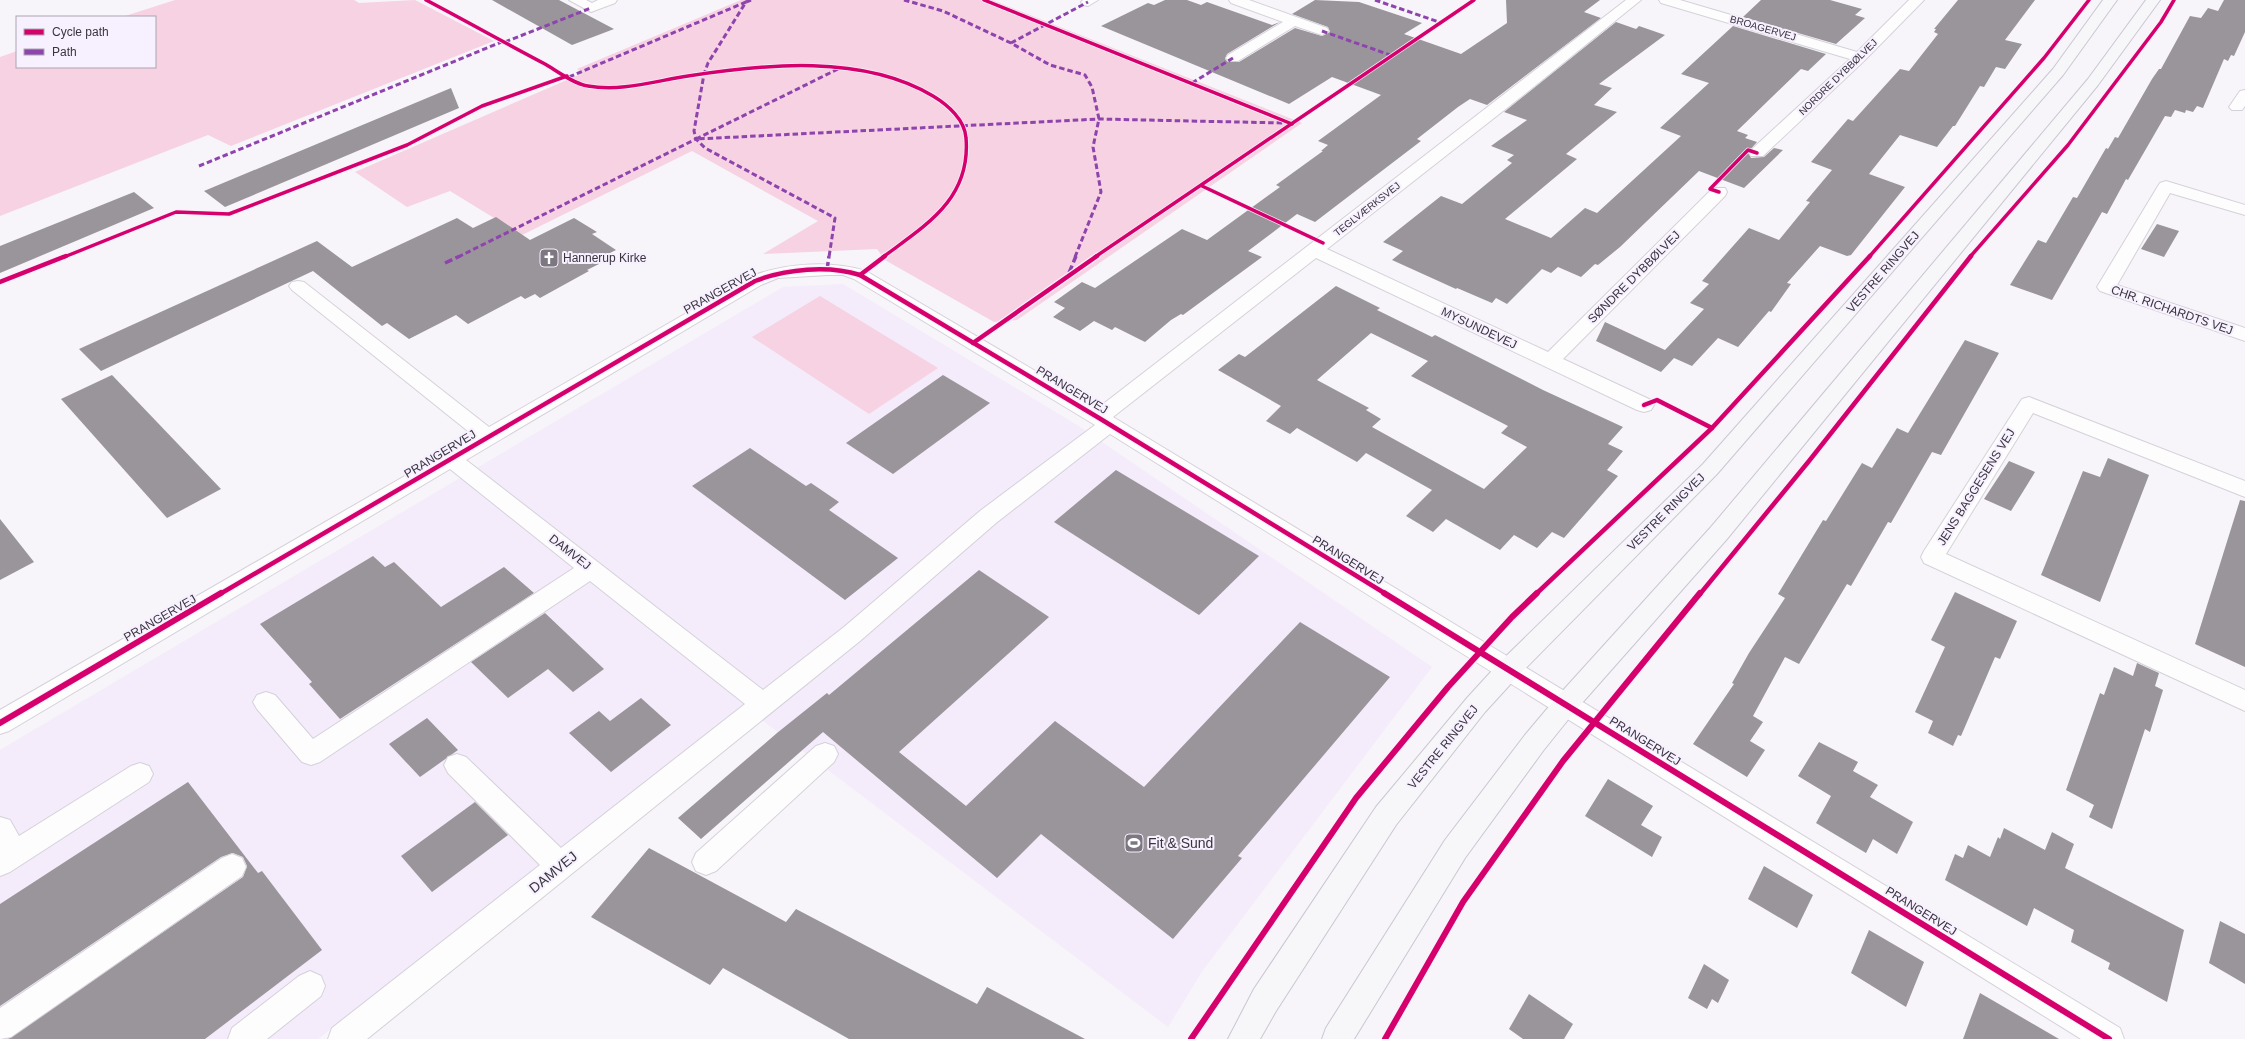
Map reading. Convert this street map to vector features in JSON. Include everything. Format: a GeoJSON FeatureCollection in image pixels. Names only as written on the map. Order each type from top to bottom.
{"type":"FeatureCollection","features":[{"type":"Feature","properties":{"kind":"main road","name":"VESTRE RINGVEJ"},"geometry":{"type":"LineString","coordinates":[[1243,1039],[1264,1000],[1386,816],[1476,705],[1508,670],[1710,469],[1762,412],[2058,72],[2110,0]]}},
{"type":"Feature","properties":{"kind":"main road"},"geometry":{"type":"LineString","coordinates":[[1337,1039],[1455,849],[1566,704],[1729,521],[2093,82],[2153,0]]}},
{"type":"Feature","properties":{"kind":"street"},"geometry":{"type":"LineString","coordinates":[[576,0],[591,8],[610,0]]}},
{"type":"Feature","properties":{"kind":"street"},"geometry":{"type":"LineString","coordinates":[[1236,0],[1322,31]]}},
{"type":"Feature","properties":{"kind":"street","name":"TEGLVÆRKSVEJ"},"geometry":{"type":"LineString","coordinates":[[1104,421],[1314,250],[1526,86],[1634,0]]}},
{"type":"Feature","properties":{"kind":"street","name":"BROAGERVEJ"},"geometry":{"type":"LineString","coordinates":[[1666,0],[1860,57]]}},
{"type":"Feature","properties":{"kind":"street","name":"NORDRE DYBBØLVEJ"},"geometry":{"type":"LineString","coordinates":[[1757,153],[1860,57],[1917,0]]}},
{"type":"Feature","properties":{"kind":"street"},"geometry":{"type":"LineString","coordinates":[[1233,58],[1294,21]]}},
{"type":"Feature","properties":{"kind":"street","name":"CHR. RICHARDTS VEJ"},"geometry":{"type":"LineString","coordinates":[[2245,210],[2166,186],[2106,287],[2245,336]]}},
{"type":"Feature","properties":{"kind":"street","name":"SØNDRE DYBBØLVEJ"},"geometry":{"type":"LineString","coordinates":[[1550,361],[1719,192]]}},
{"type":"Feature","properties":{"kind":"street","name":"MYSUNDEVEJ"},"geometry":{"type":"LineString","coordinates":[[1314,250],[1644,405]]}},
{"type":"Feature","properties":{"kind":"street","name":"PRANGERVEJ"},"geometry":{"type":"LineString","coordinates":[[0,723],[755,281],[775,273],[844,270],[860,275],[1104,421],[2109,1039]]}},
{"type":"Feature","properties":{"kind":"street","name":"PRANGERVEJ"},"geometry":{"type":"LineString","coordinates":[[298,286],[488,437]]}},
{"type":"Feature","properties":{"kind":"street","name":"JENS BAGGESENS VEJ"},"geometry":{"type":"LineString","coordinates":[[2245,489],[2029,404],[1932,557],[2245,701]]}},
{"type":"Feature","properties":{"kind":"street","name":"PRANGERVEJ"},"geometry":{"type":"LineString","coordinates":[[836,646],[1104,421]]}},
{"type":"Feature","properties":{"kind":"street","name":"DAMVEJ"},"geometry":{"type":"LineString","coordinates":[[451,459],[763,704]]}},
{"type":"Feature","properties":{"kind":"street"},"geometry":{"type":"LineString","coordinates":[[266,702],[311,754],[592,569]]}},
{"type":"Feature","properties":{"kind":"street","name":"DAMVEJ"},"geometry":{"type":"LineString","coordinates":[[343,1039],[836,646]]}},
{"type":"Feature","properties":{"kind":"street"},"geometry":{"type":"LineString","coordinates":[[706,862],[825,754]]}},
{"type":"Feature","properties":{"kind":"street"},"geometry":{"type":"LineString","coordinates":[[457,765],[560,866]]}},
{"type":"Feature","properties":{"kind":"street"},"geometry":{"type":"LineString","coordinates":[[0,829],[8,858],[140,774]]}},
{"type":"Feature","properties":{"kind":"street"},"geometry":{"type":"LineString","coordinates":[[0,1026],[232,867]]}},
{"type":"Feature","properties":{"kind":"street"},"geometry":{"type":"LineString","coordinates":[[242,1039],[310,986]]}},
{"type":"Feature","properties":{"kind":"shaded area"},"geometry":{"type":"Polygon","coordinates":[[[175,0],[354,0],[359,3],[415,0],[494,41],[231,146],[208,135],[0,216],[0,57],[16,51],[16,68],[156,68],[156,16],[125,16],[175,0]]]}},
{"type":"Feature","properties":{"kind":"shaded area"},"geometry":{"type":"Polygon","coordinates":[[[741,0],[992,0],[1302,123],[1017,320],[994,322],[885,260],[877,249],[763,254],[818,221],[692,151],[522,235],[450,191],[407,207],[355,172],[583,73],[577,69],[741,0]]]}},
{"type":"Feature","properties":{"kind":"shaded area"},"geometry":{"type":"Polygon","coordinates":[[[843,284],[1077,425],[1432,667],[1203,970],[1168,1027],[746,708],[318,1039],[0,1039],[0,750],[783,287],[843,284]]]}},
{"type":"Feature","properties":{"kind":"shaded area"},"geometry":{"type":"Polygon","coordinates":[[[820,296],[938,368],[869,414],[752,337],[820,296]]]}},
{"type":"Feature","properties":{"kind":"building"},"geometry":{"type":"Polygon","coordinates":[[[492,0],[559,0],[614,29],[572,45],[492,0]]]}},
{"type":"Feature","properties":{"kind":"building"},"geometry":{"type":"Polygon","coordinates":[[[1165,0],[1187,0],[1201,5],[1207,2],[1272,25],[1280,22],[1227,54],[1225,59],[1228,62],[1239,62],[1295,28],[1322,36],[1330,32],[1328,27],[1292,14],[1315,0],[1359,2],[1422,23],[1404,34],[1461,54],[1507,23],[1506,0],[1600,0],[1584,12],[1601,18],[1487,105],[1470,99],[1458,107],[1417,139],[1421,141],[1315,222],[1297,214],[1248,251],[1262,257],[1183,315],[1181,314],[1171,320],[1145,342],[1115,327],[1112,330],[1094,321],[1080,331],[1053,317],[1065,308],[1054,302],[1082,282],[1095,288],[1182,229],[1207,240],[1280,187],[1276,185],[1323,151],[1321,151],[1328,145],[1318,141],[1381,95],[1332,77],[1289,104],[1101,26],[1148,3],[1154,5],[1165,0]]]}},
{"type":"Feature","properties":{"kind":"building"},"geometry":{"type":"Polygon","coordinates":[[[1761,0],[1830,0],[1862,9],[1855,15],[1865,18],[1836,44],[1743,17],[1761,0]]]}},
{"type":"Feature","properties":{"kind":"building"},"geometry":{"type":"Polygon","coordinates":[[[1958,0],[2035,0],[2005,40],[2022,44],[2005,69],[1996,67],[1984,87],[1980,86],[1955,126],[1953,126],[1937,147],[1900,135],[1869,174],[1905,187],[1851,255],[1847,256],[1820,246],[1787,283],[1791,284],[1771,312],[1769,311],[1738,347],[1718,338],[1692,366],[1674,358],[1661,372],[1596,341],[1605,322],[1665,350],[1704,309],[1690,303],[1709,284],[1702,281],[1749,228],[1779,240],[1810,202],[1806,201],[1832,170],[1811,162],[1848,119],[1853,121],[1900,69],[1909,71],[1938,34],[1934,32],[1936,29],[1934,29],[1958,0]]]}},
{"type":"Feature","properties":{"kind":"building"},"geometry":{"type":"Polygon","coordinates":[[[2224,0],[2245,0],[2245,32],[2234,56],[2231,55],[2228,61],[2224,59],[2203,108],[2197,106],[2193,112],[2186,110],[2185,113],[2175,110],[2171,117],[2165,116],[2128,180],[2126,179],[2107,214],[2102,212],[2052,300],[2010,285],[2038,240],[2046,243],[2073,197],[2077,198],[2106,148],[2108,149],[2115,137],[2118,138],[2152,79],[2159,69],[2161,69],[2190,16],[2201,18],[2208,8],[2218,11],[2224,0]]]}},
{"type":"Feature","properties":{"kind":"building"},"geometry":{"type":"Polygon","coordinates":[[[1616,22],[1636,29],[1639,26],[1665,35],[1599,84],[1612,88],[1594,105],[1617,112],[1566,154],[1577,159],[1505,219],[1551,238],[1585,208],[1597,213],[1681,136],[1660,128],[1709,83],[1681,74],[1733,26],[1826,54],[1808,71],[1801,69],[1737,131],[1748,135],[1745,138],[1757,142],[1748,152],[1751,158],[1764,157],[1774,148],[1783,150],[1744,188],[1699,171],[1620,247],[1598,265],[1595,264],[1581,277],[1558,267],[1551,273],[1542,269],[1507,304],[1496,298],[1492,303],[1457,288],[1456,289],[1392,260],[1403,251],[1383,242],[1441,196],[1462,204],[1512,163],[1507,160],[1514,155],[1491,146],[1527,120],[1504,112],[1616,22]]]}},
{"type":"Feature","properties":{"kind":"building"},"geometry":{"type":"Polygon","coordinates":[[[451,88],[459,108],[225,207],[204,191],[451,88]]]}},
{"type":"Feature","properties":{"kind":"building"},"geometry":{"type":"Polygon","coordinates":[[[134,192],[154,208],[0,273],[0,246],[134,192]]]}},
{"type":"Feature","properties":{"kind":"building"},"geometry":{"type":"Polygon","coordinates":[[[496,217],[530,240],[574,218],[597,232],[592,234],[616,250],[602,257],[607,260],[540,298],[535,294],[525,299],[521,296],[468,324],[456,315],[409,339],[387,323],[382,326],[313,271],[101,371],[79,349],[317,241],[352,267],[457,218],[473,228],[496,217]]]}},
{"type":"Feature","properties":{"kind":"building"},"geometry":{"type":"Polygon","coordinates":[[[2157,224],[2179,231],[2164,257],[2141,249],[2157,224]]]}},
{"type":"Feature","properties":{"kind":"building"},"geometry":{"type":"Polygon","coordinates":[[[1336,286],[1380,308],[1377,310],[1432,337],[1435,335],[1543,390],[1623,427],[1608,444],[1623,451],[1607,470],[1618,476],[1564,538],[1552,532],[1537,548],[1514,535],[1500,550],[1446,519],[1433,532],[1406,516],[1432,490],[1366,453],[1357,462],[1297,428],[1290,434],[1266,421],[1281,406],[1218,370],[1239,354],[1245,357],[1336,286]],[[1371,333],[1317,380],[1369,408],[1366,410],[1381,419],[1372,427],[1484,489],[1527,447],[1501,433],[1508,426],[1411,376],[1428,361],[1371,333]]]}},
{"type":"Feature","properties":{"kind":"building"},"geometry":{"type":"Polygon","coordinates":[[[1965,340],[1999,353],[1941,455],[1932,452],[1891,523],[1888,522],[1851,586],[1847,584],[1799,664],[1785,657],[1753,716],[1763,722],[1750,741],[1765,750],[1747,777],[1693,744],[1734,684],[1732,683],[1749,653],[1785,598],[1778,594],[1823,520],[1826,521],[1862,463],[1872,468],[1897,428],[1908,433],[1965,340]]]}},
{"type":"Feature","properties":{"kind":"building"},"geometry":{"type":"Polygon","coordinates":[[[112,375],[221,489],[167,518],[61,399],[112,375]]]}},
{"type":"Feature","properties":{"kind":"building"},"geometry":{"type":"Polygon","coordinates":[[[943,375],[990,403],[893,474],[846,443],[943,375]]]}},
{"type":"Feature","properties":{"kind":"building"},"geometry":{"type":"Polygon","coordinates":[[[750,448],[806,486],[811,483],[839,502],[829,510],[898,558],[845,600],[692,486],[750,448]]]}},
{"type":"Feature","properties":{"kind":"building"},"geometry":{"type":"Polygon","coordinates":[[[2108,458],[2149,475],[2100,602],[2041,575],[2083,471],[2100,477],[2108,458]]]}},
{"type":"Feature","properties":{"kind":"building"},"geometry":{"type":"Polygon","coordinates":[[[2009,461],[2035,472],[2011,511],[1984,499],[2009,461]]]}},
{"type":"Feature","properties":{"kind":"building"},"geometry":{"type":"Polygon","coordinates":[[[1116,470],[1259,556],[1199,615],[1054,522],[1116,470]]]}},
{"type":"Feature","properties":{"kind":"building"},"geometry":{"type":"Polygon","coordinates":[[[2240,500],[2245,501],[2245,667],[2195,644],[2240,500]]]}},
{"type":"Feature","properties":{"kind":"building"},"geometry":{"type":"Polygon","coordinates":[[[0,519],[34,562],[0,580],[0,519]]]}},
{"type":"Feature","properties":{"kind":"building"},"geometry":{"type":"Polygon","coordinates":[[[373,556],[385,567],[394,562],[441,607],[504,567],[534,593],[340,719],[309,684],[312,682],[260,624],[373,556]]]}},
{"type":"Feature","properties":{"kind":"building"},"geometry":{"type":"Polygon","coordinates":[[[979,570],[1049,617],[899,752],[966,806],[1055,721],[1144,787],[1300,622],[1390,677],[1238,856],[1242,858],[1173,939],[1041,834],[997,878],[823,732],[701,839],[678,818],[777,733],[827,693],[829,695],[979,570]]]}},
{"type":"Feature","properties":{"kind":"building"},"geometry":{"type":"Polygon","coordinates":[[[1955,592],[2017,621],[2000,659],[1995,657],[1961,736],[1958,735],[1953,746],[1928,733],[1933,721],[1915,712],[1945,647],[1931,640],[1955,592]]]}},
{"type":"Feature","properties":{"kind":"building"},"geometry":{"type":"Polygon","coordinates":[[[545,613],[604,669],[573,692],[548,669],[508,698],[471,662],[545,613]]]}},
{"type":"Feature","properties":{"kind":"building"},"geometry":{"type":"Polygon","coordinates":[[[2137,663],[2159,673],[2155,686],[2163,690],[2150,732],[2145,729],[2112,829],[2089,817],[2094,805],[2066,790],[2100,693],[2104,695],[2114,667],[2133,676],[2137,663]]]}},
{"type":"Feature","properties":{"kind":"building"},"geometry":{"type":"Polygon","coordinates":[[[641,698],[671,725],[611,772],[569,733],[599,711],[610,721],[641,698]]]}},
{"type":"Feature","properties":{"kind":"building"},"geometry":{"type":"Polygon","coordinates":[[[427,718],[458,750],[420,777],[389,744],[427,718]]]}},
{"type":"Feature","properties":{"kind":"building"},"geometry":{"type":"Polygon","coordinates":[[[1819,742],[1858,762],[1853,771],[1878,785],[1870,797],[1913,822],[1897,854],[1873,839],[1866,853],[1816,823],[1831,796],[1798,776],[1819,742]]]}},
{"type":"Feature","properties":{"kind":"building"},"geometry":{"type":"Polygon","coordinates":[[[1608,779],[1653,806],[1641,825],[1662,837],[1652,857],[1585,816],[1608,779]]]}},
{"type":"Feature","properties":{"kind":"building"},"geometry":{"type":"Polygon","coordinates":[[[188,782],[258,873],[262,871],[322,950],[205,1039],[8,1039],[243,877],[247,866],[243,857],[233,853],[221,857],[0,1006],[0,904],[188,782]]]}},
{"type":"Feature","properties":{"kind":"building"},"geometry":{"type":"Polygon","coordinates":[[[475,802],[508,835],[432,892],[401,856],[475,802]]]}},
{"type":"Feature","properties":{"kind":"building"},"geometry":{"type":"Polygon","coordinates":[[[2004,828],[2045,850],[2052,832],[2074,844],[2065,868],[2184,930],[2167,1002],[2108,969],[2110,963],[2071,942],[2074,930],[2034,908],[2027,926],[1945,880],[1955,854],[1963,858],[1968,845],[1990,857],[1998,837],[2000,839],[2004,828]]]}},
{"type":"Feature","properties":{"kind":"building"},"geometry":{"type":"Polygon","coordinates":[[[649,848],[786,922],[796,909],[977,1004],[987,987],[1085,1039],[849,1039],[723,968],[710,985],[591,917],[649,848]]]}},
{"type":"Feature","properties":{"kind":"building"},"geometry":{"type":"Polygon","coordinates":[[[1764,866],[1813,895],[1797,928],[1748,899],[1764,866]]]}},
{"type":"Feature","properties":{"kind":"building"},"geometry":{"type":"Polygon","coordinates":[[[2220,921],[2245,934],[2245,984],[2209,963],[2220,921]]]}},
{"type":"Feature","properties":{"kind":"building"},"geometry":{"type":"Polygon","coordinates":[[[1869,930],[1924,962],[1906,1007],[1851,973],[1869,930]]]}},
{"type":"Feature","properties":{"kind":"building"},"geometry":{"type":"Polygon","coordinates":[[[1704,964],[1729,980],[1718,1003],[1712,999],[1707,1009],[1688,998],[1704,964]]]}},
{"type":"Feature","properties":{"kind":"building"},"geometry":{"type":"Polygon","coordinates":[[[1980,993],[2059,1039],[1963,1039],[1980,993]]]}},
{"type":"Feature","properties":{"kind":"building"},"geometry":{"type":"Polygon","coordinates":[[[1529,994],[1573,1024],[1564,1039],[1523,1039],[1509,1029],[1529,994]]]}},
{"type":"Feature","properties":{"kind":"marked path"},"geometry":{"type":"LineString","coordinates":[[751,0],[746,2],[708,63],[704,74],[694,131],[696,139],[705,148],[835,218],[827,270]]}},
{"type":"Feature","properties":{"kind":"marked path"},"geometry":{"type":"LineString","coordinates":[[904,0],[943,11],[1011,43],[1035,58],[1050,65],[1085,75],[1092,87],[1099,119],[1093,147],[1101,192],[1069,273]]}},
{"type":"Feature","properties":{"kind":"marked path"},"geometry":{"type":"LineString","coordinates":[[1375,0],[1442,23]]}},
{"type":"Feature","properties":{"kind":"marked path"},"geometry":{"type":"LineString","coordinates":[[569,77],[746,2]]}},
{"type":"Feature","properties":{"kind":"marked path"},"geometry":{"type":"LineString","coordinates":[[1011,43],[1088,2]]}},
{"type":"Feature","properties":{"kind":"marked path"},"geometry":{"type":"LineString","coordinates":[[505,42],[591,8]]}},
{"type":"Feature","properties":{"kind":"marked path"},"geometry":{"type":"LineString","coordinates":[[1322,31],[1393,56]]}},
{"type":"Feature","properties":{"kind":"marked path"},"geometry":{"type":"LineString","coordinates":[[199,166],[504,41]]}},
{"type":"Feature","properties":{"kind":"marked path"},"geometry":{"type":"LineString","coordinates":[[1192,83],[1233,58]]}},
{"type":"Feature","properties":{"kind":"marked path"},"geometry":{"type":"LineString","coordinates":[[838,69],[696,139],[1099,119],[1283,123]]}},
{"type":"Feature","properties":{"kind":"marked path"},"geometry":{"type":"LineString","coordinates":[[445,263],[696,139]]}},
{"type":"Feature","properties":{"kind":"cycle path"},"geometry":{"type":"LineString","coordinates":[[426,0],[586,86],[618,88],[687,76],[756,67],[791,65],[826,66],[861,71],[895,80],[920,89],[936,98],[950,109],[964,126],[966,132],[966,158],[960,184],[949,202],[926,225],[860,275]]}},
{"type":"Feature","properties":{"kind":"cycle path"},"geometry":{"type":"LineString","coordinates":[[984,0],[1292,124]]}},
{"type":"Feature","properties":{"kind":"cycle path"},"geometry":{"type":"LineString","coordinates":[[973,343],[1068,275],[1474,0]]}},
{"type":"Feature","properties":{"kind":"cycle path"},"geometry":{"type":"LineString","coordinates":[[1191,1039],[1356,798],[1448,687],[1512,617],[1712,428],[1911,211],[2044,58],[2089,0]]}},
{"type":"Feature","properties":{"kind":"cycle path"},"geometry":{"type":"LineString","coordinates":[[1385,1039],[1463,902],[1563,761],[1809,461],[1958,270],[2068,145],[2161,22],[2174,0]]}},
{"type":"Feature","properties":{"kind":"cycle path"},"geometry":{"type":"LineString","coordinates":[[0,282],[176,212],[229,214],[407,145],[482,106],[567,76]]}},
{"type":"Feature","properties":{"kind":"cycle path"},"geometry":{"type":"LineString","coordinates":[[1719,192],[1710,189],[1748,150],[1757,153]]}},
{"type":"Feature","properties":{"kind":"cycle path"},"geometry":{"type":"LineString","coordinates":[[1202,186],[1323,243]]}},
{"type":"Feature","properties":{"kind":"cycle path"},"geometry":{"type":"LineString","coordinates":[[0,723],[755,281],[775,273],[844,270],[860,275],[1099,418],[2109,1039]]}},
{"type":"Feature","properties":{"kind":"cycle path"},"geometry":{"type":"LineString","coordinates":[[1644,405],[1657,400],[1712,428]]}},
{"type":"Feature","properties":{"kind":"place","name":"Hannerup Kirke"},"geometry":{"type":"Point","coordinates":[549,258]}},
{"type":"Feature","properties":{"kind":"place","name":"Fit & Sund"},"geometry":{"type":"Point","coordinates":[1134,843]}}]}
